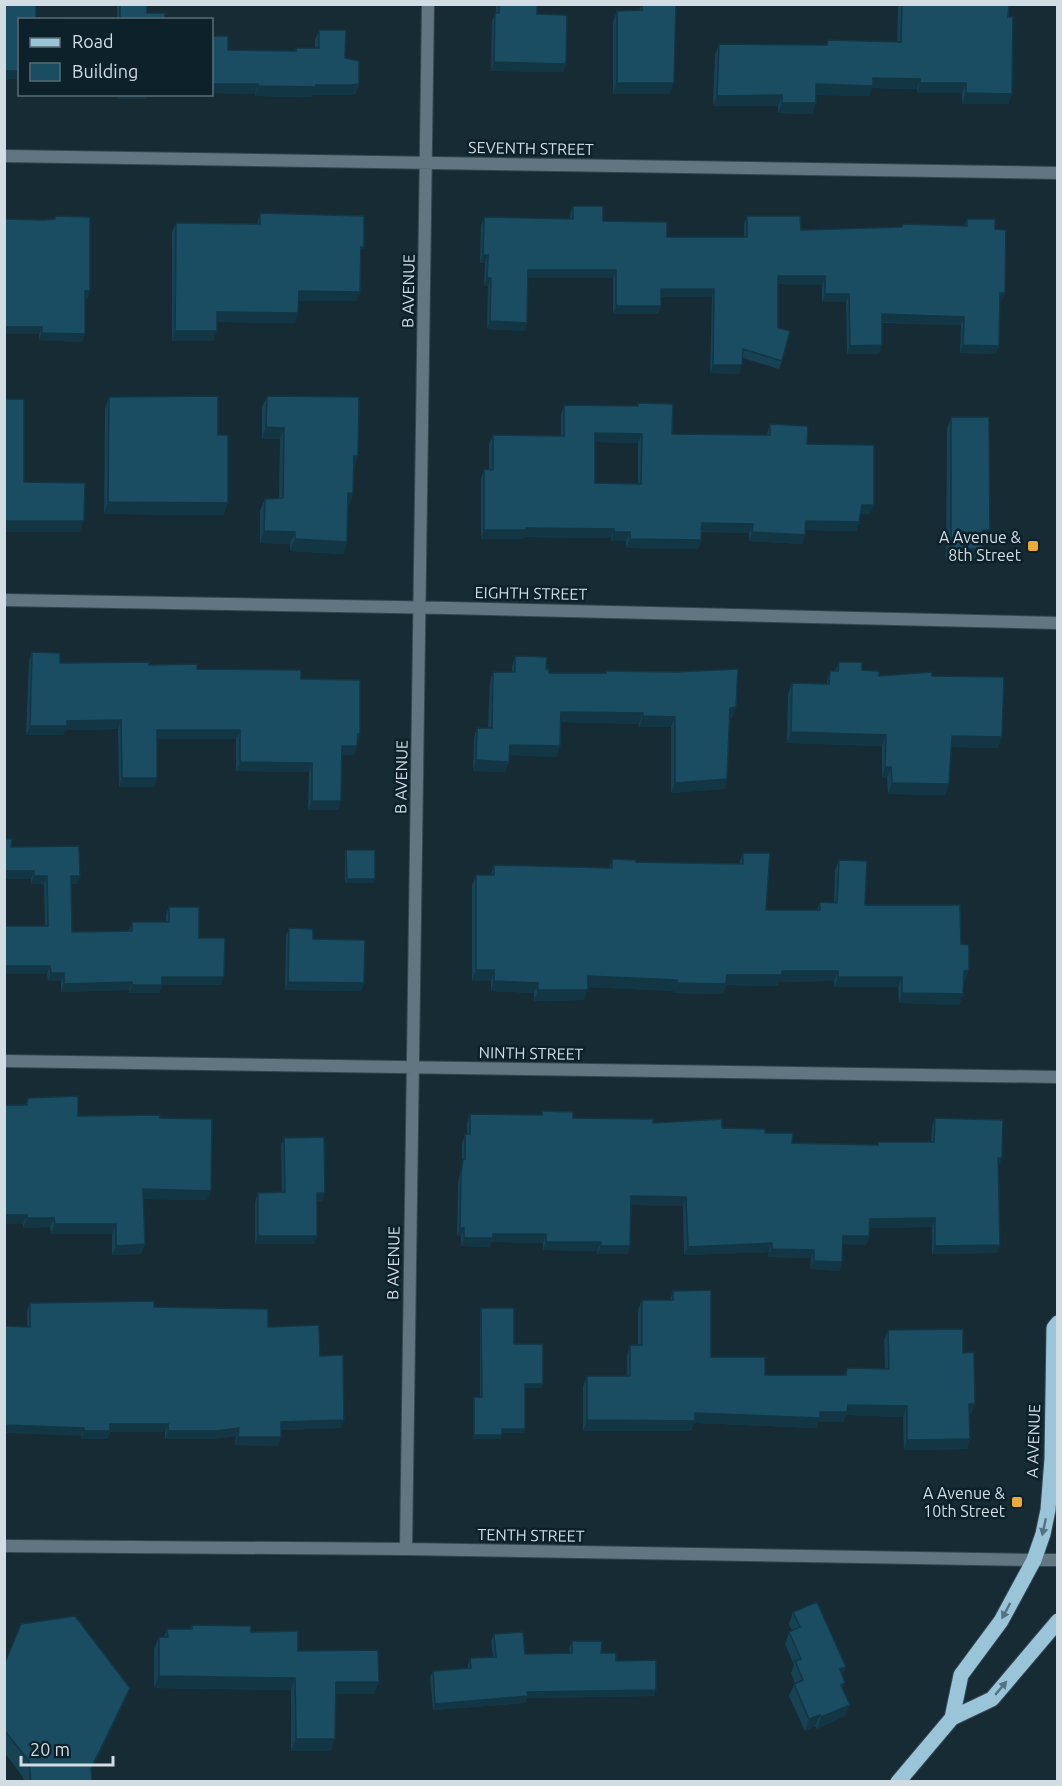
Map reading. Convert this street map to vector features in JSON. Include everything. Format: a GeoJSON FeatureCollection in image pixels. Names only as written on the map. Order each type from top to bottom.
{"type":"FeatureCollection","features":[{"type":"Feature","properties":{"kind":"main road","name":"A AVENUE"},"geometry":{"type":"LineString","coordinates":[[952,1718],[960,1675],[1001,1621],[1034,1560],[1043,1534],[1048,1510],[1052,1459],[1054,1328],[1058,1323]]}},
{"type":"Feature","properties":{"kind":"main road"},"geometry":{"type":"LineString","coordinates":[[898,1782],[952,1718],[992,1699],[1058,1621]]}},
{"type":"Feature","properties":{"kind":"street","name":"B AVENUE"},"geometry":{"type":"LineString","coordinates":[[406,1549],[428,4]]}},
{"type":"Feature","properties":{"kind":"street","name":"SEVENTH STREET"},"geometry":{"type":"LineString","coordinates":[[4,156],[1058,173]]}},
{"type":"Feature","properties":{"kind":"street","name":"EIGHTH STREET"},"geometry":{"type":"LineString","coordinates":[[4,600],[420,607],[1058,623]]}},
{"type":"Feature","properties":{"kind":"street","name":"NINTH STREET"},"geometry":{"type":"LineString","coordinates":[[4,1061],[1058,1077]]}},
{"type":"Feature","properties":{"kind":"street","name":"TENTH STREET"},"geometry":{"type":"LineString","coordinates":[[4,1546],[406,1549],[1058,1560]]}},
{"type":"Feature","properties":{"kind":"building"},"geometry":{"type":"Polygon","coordinates":[[[4,4],[36,4],[36,18],[18,18],[18,71],[4,71],[4,4]]]}},
{"type":"Feature","properties":{"kind":"building"},"geometry":{"type":"Polygon","coordinates":[[[120,4],[147,4],[147,13],[165,13],[165,18],[120,18],[120,4]]]}},
{"type":"Feature","properties":{"kind":"building"},"geometry":{"type":"Polygon","coordinates":[[[499,4],[537,4],[537,14],[567,15],[566,64],[494,62],[495,13],[499,13],[499,4]]]}},
{"type":"Feature","properties":{"kind":"building"},"geometry":{"type":"Polygon","coordinates":[[[642,4],[676,4],[674,83],[617,83],[617,11],[642,10],[642,4]]]}},
{"type":"Feature","properties":{"kind":"building"},"geometry":{"type":"Polygon","coordinates":[[[902,4],[1009,4],[1008,17],[1013,17],[1012,94],[966,93],[966,83],[920,83],[920,79],[873,78],[873,86],[816,84],[816,103],[782,103],[782,95],[717,96],[719,44],[827,45],[828,40],[901,42],[902,4]]]}},
{"type":"Feature","properties":{"kind":"building"},"geometry":{"type":"Polygon","coordinates":[[[319,30],[346,30],[345,58],[359,61],[359,84],[316,85],[316,87],[213,84],[213,36],[228,36],[228,50],[296,51],[296,48],[319,48],[319,30]]]}},
{"type":"Feature","properties":{"kind":"building"},"geometry":{"type":"Polygon","coordinates":[[[573,206],[603,206],[603,221],[667,222],[667,237],[747,237],[747,216],[800,216],[801,230],[902,227],[903,224],[967,226],[967,219],[995,219],[995,229],[1006,230],[1005,293],[1000,293],[999,346],[963,345],[964,317],[882,314],[882,345],[850,346],[849,294],[825,294],[825,276],[778,276],[778,328],[790,331],[782,361],[743,349],[742,365],[713,365],[714,289],[661,289],[661,306],[616,306],[616,270],[528,270],[527,323],[490,321],[491,278],[487,278],[488,255],[483,255],[484,217],[573,219],[573,206]]]}},
{"type":"Feature","properties":{"kind":"building"},"geometry":{"type":"Polygon","coordinates":[[[260,213],[364,216],[360,292],[299,291],[298,313],[217,312],[217,331],[175,331],[176,223],[260,224],[260,213]]]}},
{"type":"Feature","properties":{"kind":"building"},"geometry":{"type":"Polygon","coordinates":[[[55,216],[90,217],[90,291],[85,291],[85,334],[42,333],[42,327],[4,327],[4,219],[44,220],[55,219],[55,216]]]}},
{"type":"Feature","properties":{"kind":"building"},"geometry":{"type":"Polygon","coordinates":[[[218,396],[218,435],[228,435],[228,503],[108,502],[109,397],[218,396]]]}},
{"type":"Feature","properties":{"kind":"building"},"geometry":{"type":"Polygon","coordinates":[[[267,396],[359,397],[358,456],[354,456],[353,493],[348,493],[347,542],[295,539],[295,532],[264,531],[265,499],[283,498],[284,428],[266,427],[267,396]]]}},
{"type":"Feature","properties":{"kind":"building"},"geometry":{"type":"Polygon","coordinates":[[[4,399],[24,399],[24,482],[85,483],[84,521],[4,521],[4,399]]]}},
{"type":"Feature","properties":{"kind":"building"},"geometry":{"type":"Polygon","coordinates":[[[638,403],[673,404],[672,434],[770,435],[770,424],[808,426],[807,444],[874,445],[874,505],[862,505],[859,522],[806,521],[805,535],[752,532],[753,524],[702,523],[701,540],[630,539],[630,532],[614,532],[614,529],[484,530],[484,469],[493,470],[493,435],[564,436],[564,405],[638,406],[638,403]],[[595,433],[595,483],[641,484],[642,434],[595,433]]]}},
{"type":"Feature","properties":{"kind":"building"},"geometry":{"type":"Polygon","coordinates":[[[951,417],[989,417],[990,530],[982,530],[983,549],[951,549],[951,417]]]}},
{"type":"Feature","properties":{"kind":"building"},"geometry":{"type":"Polygon","coordinates":[[[32,652],[60,653],[60,663],[197,664],[197,669],[301,670],[301,679],[360,680],[360,734],[358,734],[357,746],[342,746],[341,801],[312,801],[312,763],[240,762],[240,730],[157,730],[157,778],[122,778],[121,720],[67,721],[67,726],[30,726],[32,652]]]}},
{"type":"Feature","properties":{"kind":"building"},"geometry":{"type":"Polygon","coordinates":[[[515,656],[547,657],[546,669],[549,669],[549,673],[738,669],[736,707],[730,708],[727,779],[675,783],[675,717],[643,716],[643,713],[561,712],[560,746],[510,745],[509,762],[476,760],[477,728],[492,728],[493,672],[515,672],[515,656]]]}},
{"type":"Feature","properties":{"kind":"building"},"geometry":{"type":"Polygon","coordinates":[[[839,662],[862,662],[862,670],[879,671],[879,676],[932,672],[932,676],[1004,677],[1002,737],[952,736],[949,784],[892,783],[891,767],[885,767],[886,735],[791,732],[792,683],[829,684],[830,671],[838,671],[839,662]]]}},
{"type":"Feature","properties":{"kind":"building"},"geometry":{"type":"Polygon","coordinates":[[[4,839],[12,839],[11,847],[79,846],[80,876],[71,876],[72,932],[132,931],[132,922],[169,922],[169,907],[199,907],[199,938],[225,938],[224,977],[162,977],[162,985],[132,985],[132,982],[64,984],[64,973],[51,973],[50,966],[4,966],[4,926],[48,926],[47,876],[34,876],[34,871],[4,871],[4,839]]]}},
{"type":"Feature","properties":{"kind":"building"},"geometry":{"type":"Polygon","coordinates":[[[346,850],[375,850],[375,879],[347,879],[346,850]]]}},
{"type":"Feature","properties":{"kind":"building"},"geometry":{"type":"Polygon","coordinates":[[[743,853],[770,853],[766,910],[820,910],[820,902],[837,903],[839,860],[867,861],[865,905],[960,905],[961,944],[969,945],[969,970],[964,971],[963,994],[902,993],[902,977],[838,977],[838,971],[782,971],[782,975],[727,975],[726,984],[677,983],[677,980],[588,976],[588,990],[538,990],[538,983],[494,981],[494,970],[476,970],[476,875],[494,875],[494,865],[612,868],[612,859],[636,860],[636,862],[743,864],[743,853]]]}},
{"type":"Feature","properties":{"kind":"building"},"geometry":{"type":"Polygon","coordinates":[[[289,928],[313,929],[313,939],[365,940],[364,983],[288,982],[289,928]]]}},
{"type":"Feature","properties":{"kind":"building"},"geometry":{"type":"Polygon","coordinates":[[[78,1096],[78,1116],[160,1115],[160,1118],[212,1119],[211,1191],[143,1189],[145,1244],[116,1246],[116,1224],[55,1224],[54,1218],[4,1215],[4,1105],[27,1105],[28,1098],[78,1096]]]}},
{"type":"Feature","properties":{"kind":"building"},"geometry":{"type":"Polygon","coordinates":[[[542,1111],[573,1112],[573,1118],[653,1119],[653,1123],[722,1119],[722,1128],[765,1129],[765,1133],[793,1133],[792,1143],[878,1145],[878,1142],[934,1142],[935,1118],[1003,1120],[1002,1158],[998,1158],[1000,1245],[935,1246],[935,1218],[870,1219],[869,1236],[843,1236],[842,1262],[814,1261],[814,1250],[772,1249],[772,1243],[688,1247],[686,1197],[631,1196],[630,1246],[601,1246],[601,1242],[546,1242],[546,1234],[493,1234],[493,1238],[464,1238],[464,1228],[460,1228],[461,1174],[463,1159],[465,1159],[465,1134],[470,1134],[470,1114],[542,1115],[542,1111]]]}},
{"type":"Feature","properties":{"kind":"building"},"geometry":{"type":"Polygon","coordinates":[[[324,1137],[325,1193],[317,1193],[317,1236],[258,1236],[258,1193],[285,1192],[284,1138],[324,1137]]]}},
{"type":"Feature","properties":{"kind":"building"},"geometry":{"type":"Polygon","coordinates":[[[711,1290],[711,1357],[765,1357],[765,1375],[846,1375],[847,1368],[889,1369],[888,1330],[963,1329],[963,1353],[974,1352],[975,1404],[969,1404],[970,1439],[907,1440],[907,1406],[848,1405],[847,1412],[820,1412],[820,1418],[695,1413],[695,1421],[587,1420],[587,1376],[630,1376],[630,1345],[642,1345],[642,1300],[673,1300],[673,1291],[711,1290]]]}},
{"type":"Feature","properties":{"kind":"building"},"geometry":{"type":"Polygon","coordinates":[[[154,1301],[154,1307],[268,1309],[268,1327],[319,1325],[320,1356],[343,1355],[344,1420],[281,1422],[281,1437],[238,1437],[239,1428],[216,1431],[168,1431],[168,1424],[110,1424],[110,1431],[4,1425],[4,1326],[30,1327],[30,1303],[154,1301]]]}},
{"type":"Feature","properties":{"kind":"building"},"geometry":{"type":"Polygon","coordinates":[[[481,1308],[514,1308],[514,1344],[543,1344],[543,1384],[525,1384],[525,1429],[502,1429],[502,1435],[474,1435],[474,1397],[482,1397],[481,1308]]]}},
{"type":"Feature","properties":{"kind":"building"},"geometry":{"type":"Polygon","coordinates":[[[817,1602],[846,1667],[840,1669],[845,1683],[841,1685],[850,1705],[821,1717],[820,1715],[809,1719],[794,1684],[803,1680],[795,1661],[801,1659],[789,1632],[800,1627],[793,1612],[817,1602]]]}},
{"type":"Feature","properties":{"kind":"building"},"geometry":{"type":"Polygon","coordinates":[[[75,1616],[130,1688],[91,1769],[92,1782],[31,1782],[29,1761],[4,1730],[4,1665],[21,1624],[75,1616]]]}},
{"type":"Feature","properties":{"kind":"building"},"geometry":{"type":"Polygon","coordinates":[[[192,1625],[251,1626],[251,1632],[298,1631],[298,1651],[378,1650],[379,1682],[336,1682],[335,1739],[296,1739],[295,1678],[159,1676],[159,1637],[168,1637],[167,1629],[192,1629],[192,1625]]]}},
{"type":"Feature","properties":{"kind":"building"},"geometry":{"type":"Polygon","coordinates":[[[523,1632],[525,1654],[572,1653],[572,1641],[602,1641],[601,1653],[616,1653],[616,1661],[656,1660],[656,1690],[527,1692],[528,1696],[435,1704],[433,1671],[471,1668],[470,1658],[496,1657],[494,1634],[523,1632]]]}},
{"type":"Feature","properties":{"kind":"place","name":"A Avenue & 8th Street"},"geometry":{"type":"Point","coordinates":[1033,546]}},
{"type":"Feature","properties":{"kind":"place","name":"A Avenue & 10th Street"},"geometry":{"type":"Point","coordinates":[1017,1502]}}]}
